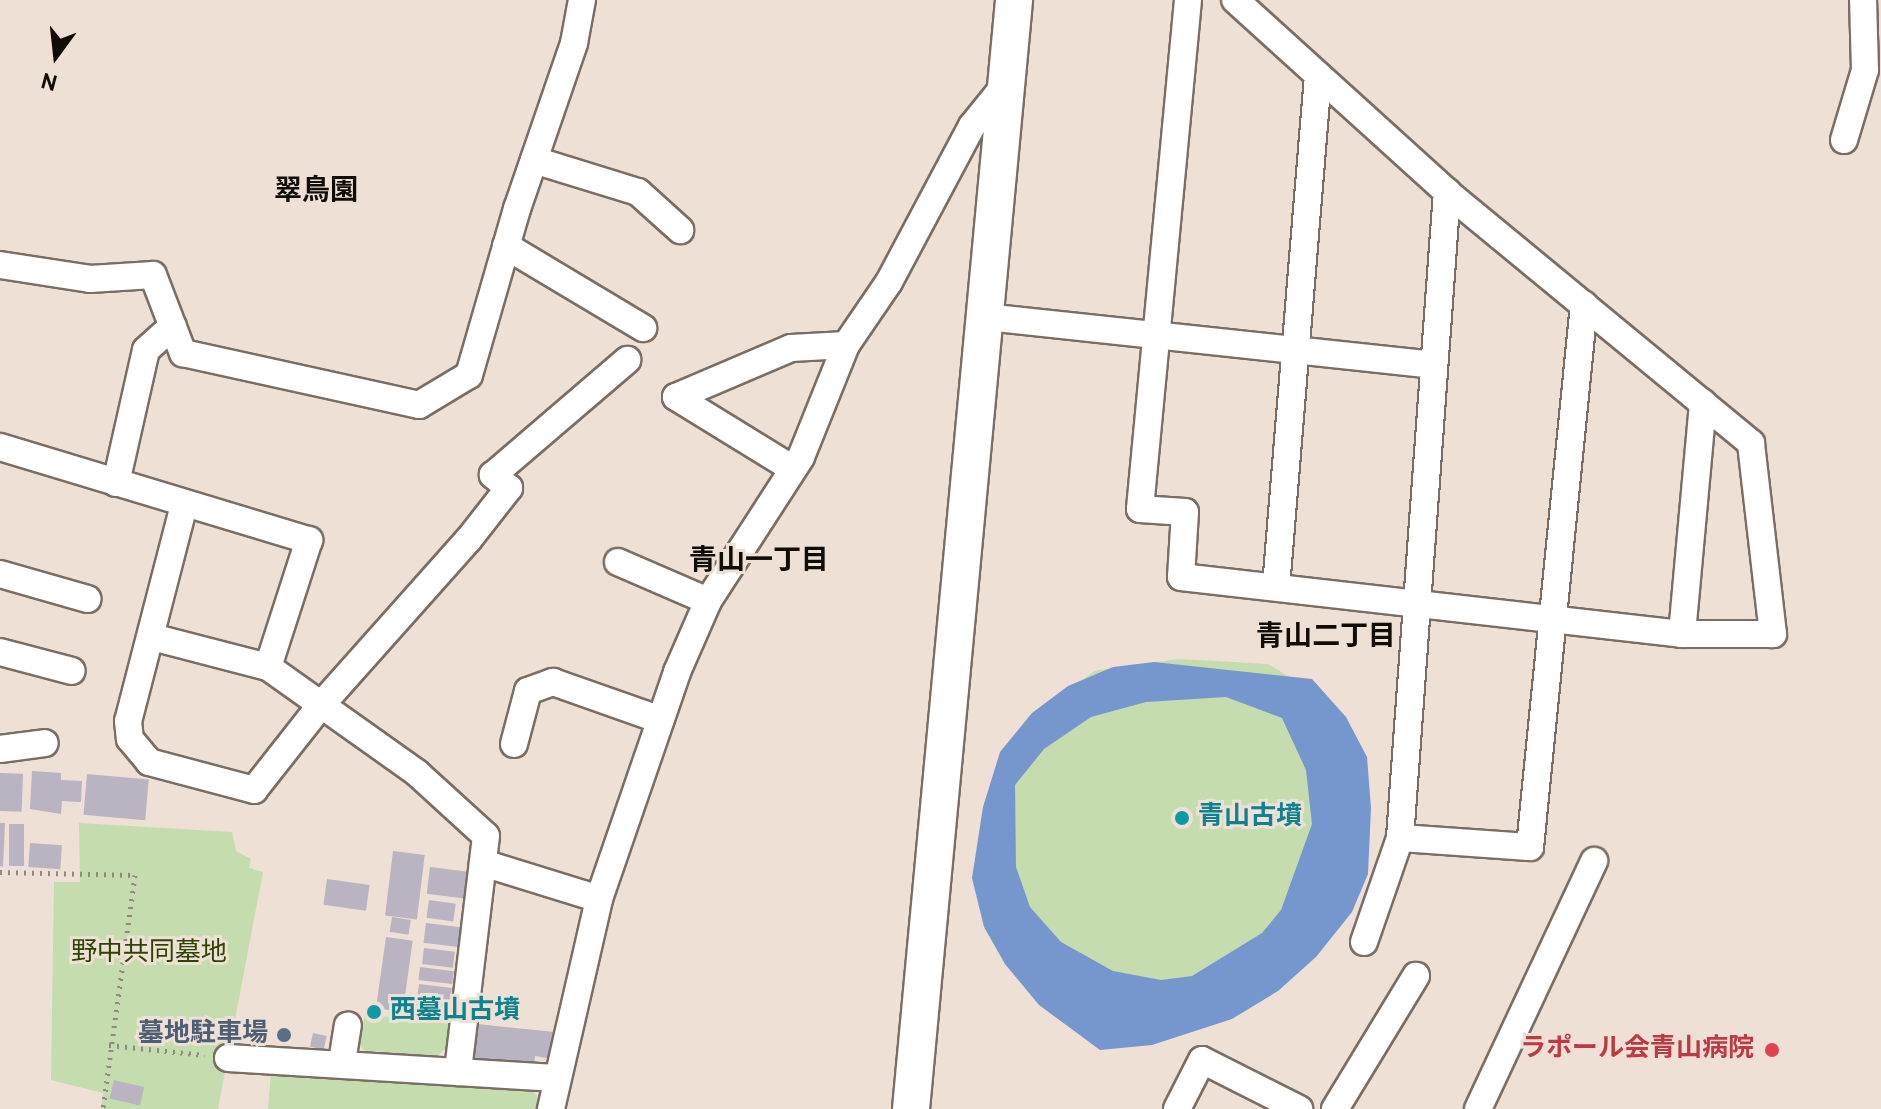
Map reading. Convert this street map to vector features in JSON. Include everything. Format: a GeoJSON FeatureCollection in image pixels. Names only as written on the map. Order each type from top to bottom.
{"type":"FeatureCollection","features":[{"type":"Feature","properties":{"kind":"street"},"geometry":{"type":"LineString","coordinates":[[0,265],[90,279],[153,275],[183,353],[419,405],[469,375],[506,246],[574,43],[582,0]]}},
{"type":"Feature","properties":{"kind":"street"},"geometry":{"type":"LineString","coordinates":[[911,1109],[1014,0]]}},
{"type":"Feature","properties":{"kind":"street"},"geometry":{"type":"LineString","coordinates":[[1188,0],[1140,509],[1185,512],[1181,577],[1682,634],[1773,634],[1751,443],[1447,192],[1235,0]]}},
{"type":"Feature","properties":{"kind":"street"},"geometry":{"type":"LineString","coordinates":[[1844,140],[1865,70],[1863,0]]}},
{"type":"Feature","properties":{"kind":"street"},"geometry":{"type":"LineString","coordinates":[[1276,587],[1318,76]]}},
{"type":"Feature","properties":{"kind":"street"},"geometry":{"type":"LineString","coordinates":[[551,1109],[555,1078],[599,899],[661,720],[708,601],[793,469],[846,345],[889,282],[972,126],[1006,84]]}},
{"type":"Feature","properties":{"kind":"street"},"geometry":{"type":"LineString","coordinates":[[534,160],[638,192],[680,230]]}},
{"type":"Feature","properties":{"kind":"street"},"geometry":{"type":"LineString","coordinates":[[1364,942],[1400,838],[1420,603],[1433,365],[1447,192]]}},
{"type":"Feature","properties":{"kind":"street"},"geometry":{"type":"LineString","coordinates":[[506,246],[643,328]]}},
{"type":"Feature","properties":{"kind":"street"},"geometry":{"type":"LineString","coordinates":[[1400,838],[1530,847],[1584,305]]}},
{"type":"Feature","properties":{"kind":"street"},"geometry":{"type":"LineString","coordinates":[[986,317],[1157,339],[1433,365]]}},
{"type":"Feature","properties":{"kind":"street"},"geometry":{"type":"LineString","coordinates":[[116,483],[146,350],[173,326]]}},
{"type":"Feature","properties":{"kind":"street"},"geometry":{"type":"LineString","coordinates":[[793,469],[676,397],[791,348],[846,345]]}},
{"type":"Feature","properties":{"kind":"street"},"geometry":{"type":"LineString","coordinates":[[184,505],[128,721],[130,739],[149,762],[254,790],[321,705],[469,539],[509,488],[493,475],[627,360]]}},
{"type":"Feature","properties":{"kind":"street"},"geometry":{"type":"LineString","coordinates":[[1682,634],[1703,403]]}},
{"type":"Feature","properties":{"kind":"street"},"geometry":{"type":"LineString","coordinates":[[0,447],[184,505],[309,540],[268,667]]}},
{"type":"Feature","properties":{"kind":"street"},"geometry":{"type":"LineString","coordinates":[[618,562],[708,601]]}},
{"type":"Feature","properties":{"kind":"street"},"geometry":{"type":"LineString","coordinates":[[0,574],[87,599]]}},
{"type":"Feature","properties":{"kind":"street"},"geometry":{"type":"LineString","coordinates":[[152,637],[268,667],[417,773],[486,836],[458,1072]]}},
{"type":"Feature","properties":{"kind":"street"},"geometry":{"type":"LineString","coordinates":[[0,652],[72,671]]}},
{"type":"Feature","properties":{"kind":"street"},"geometry":{"type":"LineString","coordinates":[[514,744],[528,691],[553,682],[661,720]]}},
{"type":"Feature","properties":{"kind":"street"},"geometry":{"type":"LineString","coordinates":[[0,749],[45,743]]}},
{"type":"Feature","properties":{"kind":"street"},"geometry":{"type":"LineString","coordinates":[[1478,1109],[1594,861]]}},
{"type":"Feature","properties":{"kind":"street"},"geometry":{"type":"LineString","coordinates":[[483,863],[599,899]]}},
{"type":"Feature","properties":{"kind":"street"},"geometry":{"type":"LineString","coordinates":[[1335,1109],[1416,976]]}},
{"type":"Feature","properties":{"kind":"street"},"geometry":{"type":"LineString","coordinates":[[342,1062],[348,1025]]}},
{"type":"Feature","properties":{"kind":"street"},"geometry":{"type":"LineString","coordinates":[[228,1058],[342,1062],[555,1078]]}},
{"type":"Feature","properties":{"kind":"street"},"geometry":{"type":"LineString","coordinates":[[1177,1109],[1202,1060],[1299,1109]]}},
{"type":"Feature","properties":{"kind":"path"},"geometry":{"type":"LineString","coordinates":[[0,872],[135,875],[109,1045],[103,1109]]}},
{"type":"Feature","properties":{"kind":"path"},"geometry":{"type":"LineString","coordinates":[[109,1045],[228,1058]]}},
{"type":"Feature","properties":{"kind":"green space"},"geometry":{"type":"Polygon","coordinates":[[[1179,659],[1268,664],[1316,693],[1335,766],[1275,946],[1150,991],[1026,934],[1003,866],[1011,794],[1034,720],[1094,671],[1179,659]]]}},
{"type":"Feature","properties":{"kind":"green space","name":"野中共同墓地"},"geometry":{"type":"Polygon","coordinates":[[[79,823],[232,832],[236,851],[251,859],[249,868],[263,872],[218,1109],[101,1109],[103,1093],[51,1080],[54,882],[80,882],[79,823]]]}},
{"type":"Feature","properties":{"kind":"green space"},"geometry":{"type":"Polygon","coordinates":[[[365,1014],[450,1024],[447,1048],[435,1057],[364,1050],[359,1044],[365,1014]]]}},
{"type":"Feature","properties":{"kind":"green space"},"geometry":{"type":"Polygon","coordinates":[[[271,1072],[530,1088],[538,1097],[537,1109],[268,1109],[271,1072]]]}},
{"type":"Feature","properties":{"kind":"water"},"geometry":{"type":"Polygon","coordinates":[[[1154,662],[1312,679],[1346,717],[1367,757],[1371,808],[1368,874],[1352,912],[1316,957],[1278,991],[1232,1019],[1152,1045],[1100,1050],[1039,1005],[1005,964],[984,927],[972,878],[983,807],[1000,752],[1032,713],[1068,686],[1113,667],[1154,662]],[[1226,697],[1146,702],[1091,717],[1044,749],[1015,785],[1016,867],[1030,907],[1061,942],[1113,971],[1161,980],[1192,976],[1262,933],[1281,910],[1312,824],[1306,770],[1282,718],[1226,697]]]}},
{"type":"Feature","properties":{"kind":"building"},"geometry":{"type":"Polygon","coordinates":[[[32,771],[61,773],[61,780],[82,781],[81,802],[62,801],[61,814],[30,809],[32,771]]]}},
{"type":"Feature","properties":{"kind":"building"},"geometry":{"type":"Polygon","coordinates":[[[0,773],[23,774],[22,812],[0,811],[0,773]]]}},
{"type":"Feature","properties":{"kind":"building"},"geometry":{"type":"Polygon","coordinates":[[[87,774],[149,779],[145,820],[83,815],[87,774]]]}},
{"type":"Feature","properties":{"kind":"building"},"geometry":{"type":"Polygon","coordinates":[[[0,823],[5,823],[3,867],[0,866],[0,823]]]}},
{"type":"Feature","properties":{"kind":"building"},"geometry":{"type":"Polygon","coordinates":[[[9,824],[24,824],[24,866],[9,866],[9,824]]]}},
{"type":"Feature","properties":{"kind":"building"},"geometry":{"type":"Polygon","coordinates":[[[30,843],[62,845],[60,869],[28,867],[30,843]]]}},
{"type":"Feature","properties":{"kind":"building"},"geometry":{"type":"Polygon","coordinates":[[[393,851],[425,855],[417,919],[385,916],[393,851]]]}},
{"type":"Feature","properties":{"kind":"building"},"geometry":{"type":"Polygon","coordinates":[[[430,867],[468,872],[464,898],[427,894],[430,867]]]}},
{"type":"Feature","properties":{"kind":"building"},"geometry":{"type":"Polygon","coordinates":[[[327,879],[370,885],[366,911],[323,905],[327,879]]]}},
{"type":"Feature","properties":{"kind":"building"},"geometry":{"type":"Polygon","coordinates":[[[429,900],[456,904],[453,922],[426,918],[429,900]]]}},
{"type":"Feature","properties":{"kind":"building"},"geometry":{"type":"Polygon","coordinates":[[[392,917],[411,920],[408,935],[390,932],[392,917]]]}},
{"type":"Feature","properties":{"kind":"building"},"geometry":{"type":"Polygon","coordinates":[[[426,923],[461,927],[458,947],[424,943],[426,923]]]}},
{"type":"Feature","properties":{"kind":"building"},"geometry":{"type":"Polygon","coordinates":[[[386,937],[413,941],[403,1012],[376,1008],[386,937]]]}},
{"type":"Feature","properties":{"kind":"building"},"geometry":{"type":"Polygon","coordinates":[[[424,948],[455,952],[453,968],[422,964],[424,948]]]}},
{"type":"Feature","properties":{"kind":"building"},"geometry":{"type":"Polygon","coordinates":[[[420,967],[454,971],[452,984],[418,980],[420,967]]]}},
{"type":"Feature","properties":{"kind":"building"},"geometry":{"type":"Polygon","coordinates":[[[419,984],[452,988],[450,1001],[417,997],[419,984]]]}},
{"type":"Feature","properties":{"kind":"building"},"geometry":{"type":"Polygon","coordinates":[[[415,999],[451,1004],[449,1019],[413,1014],[415,999]]]}},
{"type":"Feature","properties":{"kind":"building"},"geometry":{"type":"Polygon","coordinates":[[[477,1024],[555,1032],[553,1059],[535,1056],[534,1066],[473,1059],[477,1024]]]}},
{"type":"Feature","properties":{"kind":"building"},"geometry":{"type":"Polygon","coordinates":[[[313,1033],[327,1036],[324,1050],[310,1047],[313,1033]]]}},
{"type":"Feature","properties":{"kind":"building"},"geometry":{"type":"Polygon","coordinates":[[[114,1080],[144,1087],[140,1105],[110,1099],[114,1080]]]}},
{"type":"Feature","properties":{"kind":"place","name":"青山古墳"},"geometry":{"type":"Point","coordinates":[1182,818]}},
{"type":"Feature","properties":{"kind":"place","name":"西墓山古墳"},"geometry":{"type":"Point","coordinates":[374,1012]}},
{"type":"Feature","properties":{"kind":"place","name":"墓地駐車場"},"geometry":{"type":"Point","coordinates":[284,1035]}},
{"type":"Feature","properties":{"kind":"place","name":"ラポール会青山病院"},"geometry":{"type":"Point","coordinates":[1772,1050]}},
{"type":"Feature","properties":{"kind":"district","name":"翠鳥園"},"geometry":{"type":"Point","coordinates":[316,192]}},
{"type":"Feature","properties":{"kind":"district","name":"青山一丁目"},"geometry":{"type":"Point","coordinates":[759,562]}},
{"type":"Feature","properties":{"kind":"district","name":"青山二丁目"},"geometry":{"type":"Point","coordinates":[1326,638]}}]}
